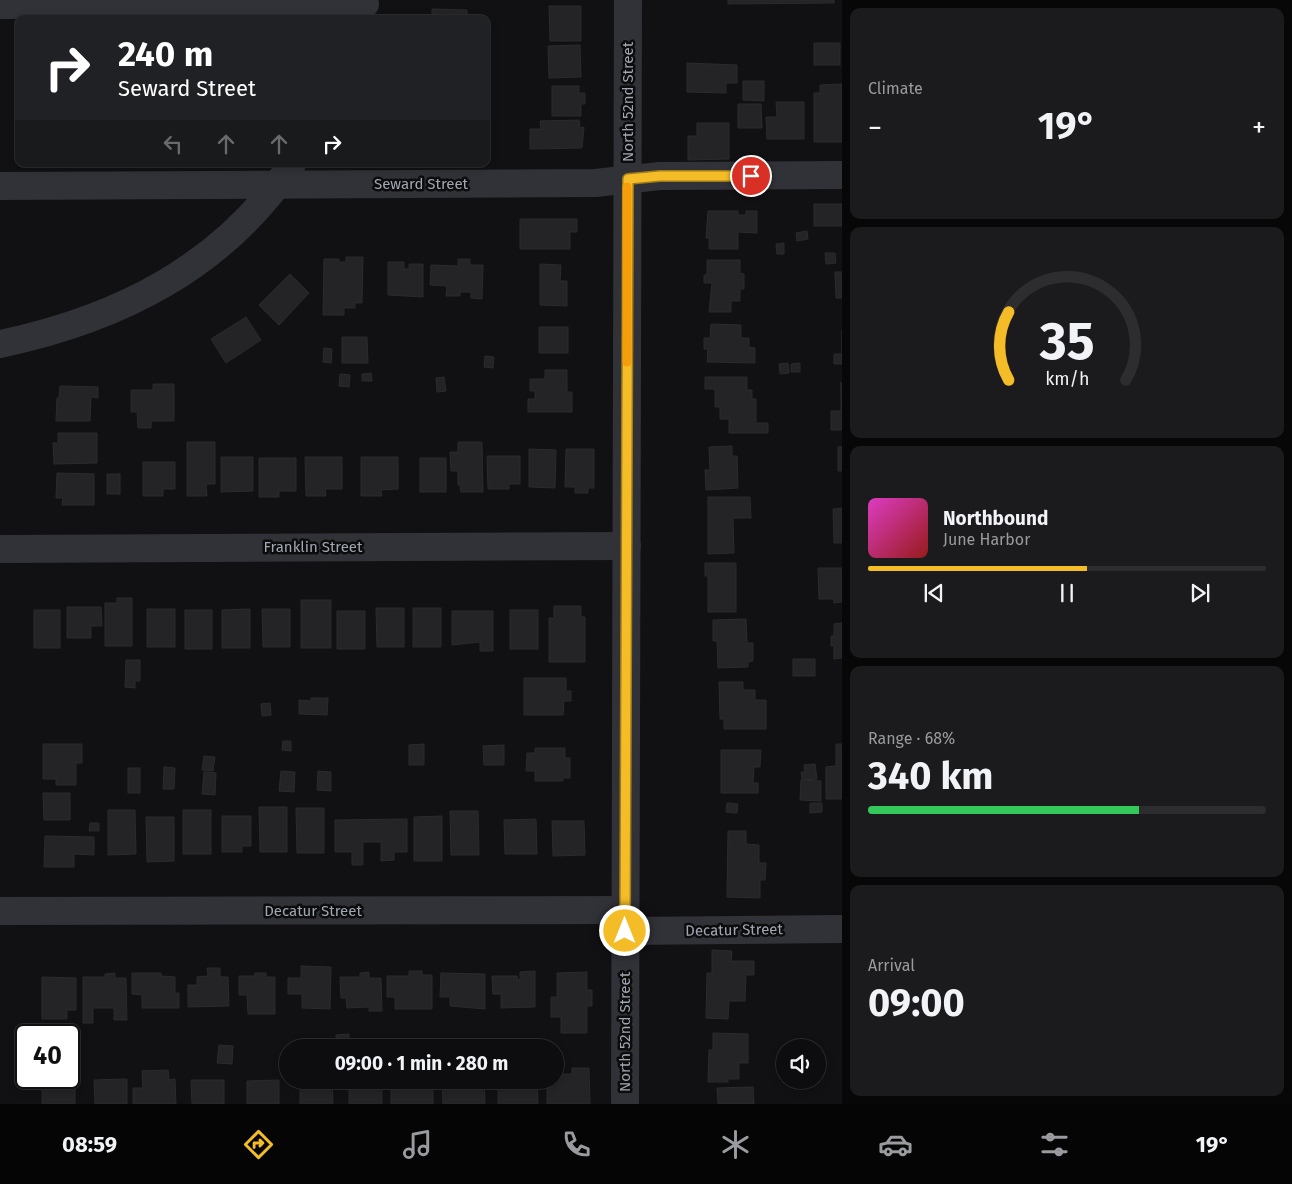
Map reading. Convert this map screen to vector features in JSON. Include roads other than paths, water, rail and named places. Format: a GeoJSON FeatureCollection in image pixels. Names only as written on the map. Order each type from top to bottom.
{"type":"FeatureCollection","features":[{"type":"Feature","properties":{"kind":"street","name":"North 52nd Street"},"geometry":{"type":"LineString","coordinates":[[625,1104],[628,0]]}},
{"type":"Feature","properties":{"kind":"street"},"geometry":{"type":"LineString","coordinates":[[0,5],[364,8]]}},
{"type":"Feature","properties":{"kind":"street","name":"Seward Street"},"geometry":{"type":"LineString","coordinates":[[0,186],[285,174],[595,183],[660,176],[842,175]]}},
{"type":"Feature","properties":{"kind":"street"},"geometry":{"type":"LineString","coordinates":[[0,344],[40,336],[84,322],[158,288],[198,262],[230,236],[285,174]]}},
{"type":"Feature","properties":{"kind":"street","name":"Franklin Street"},"geometry":{"type":"LineString","coordinates":[[0,548],[627,546]]}},
{"type":"Feature","properties":{"kind":"street","name":"Decatur Street"},"geometry":{"type":"LineString","coordinates":[[0,911],[625,921],[842,929]]}}]}
